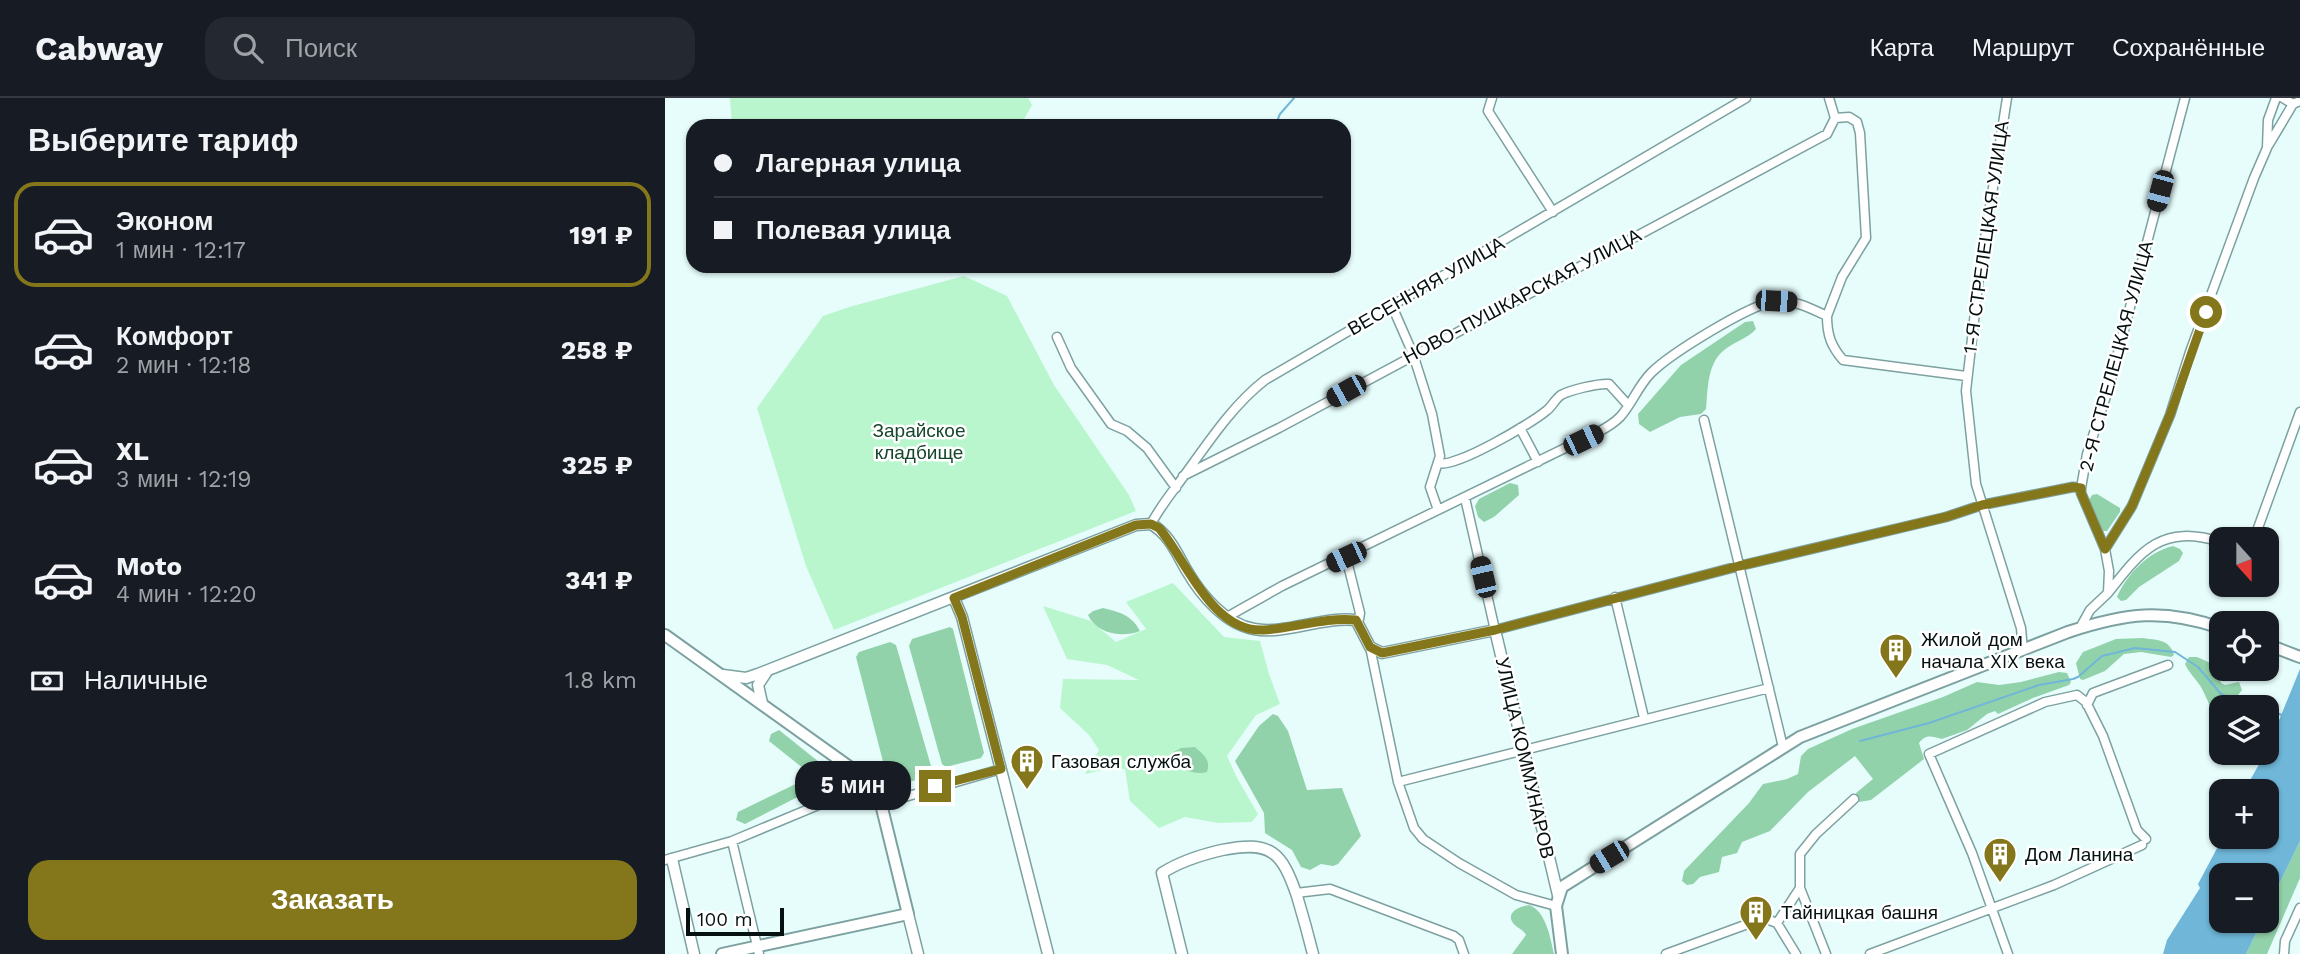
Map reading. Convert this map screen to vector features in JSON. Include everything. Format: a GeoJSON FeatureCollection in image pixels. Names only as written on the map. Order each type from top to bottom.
{"type":"FeatureCollection","features":[{"type":"Feature","properties":{"kind":"main road"},"geometry":{"type":"LineString","coordinates":[[1562,954],[1557,900],[1562,887],[1783,747],[1838,722],[2080,628],[2147,614],[2182,618],[2209,625]]}},
{"type":"Feature","properties":{"kind":"main road"},"geometry":{"type":"LineString","coordinates":[[665,635],[762,703],[869,784],[881,804],[908,914],[758,950],[722,954]]}},
{"type":"Feature","properties":{"kind":"main road"},"geometry":{"type":"LineString","coordinates":[[2279,649],[2300,657]]}},
{"type":"Feature","properties":{"kind":"street"},"geometry":{"type":"LineString","coordinates":[[1492,98],[1488,111],[1553,212]]}},
{"type":"Feature","properties":{"kind":"street","name":"ВЕСЕННЯЯ УЛИЦА"},"geometry":{"type":"LineString","coordinates":[[1151,524],[1161,505],[1183,476],[1255,387],[1746,98]]}},
{"type":"Feature","properties":{"kind":"street"},"geometry":{"type":"LineString","coordinates":[[1829,98],[1835,118],[1849,117],[1857,122],[1860,133],[1866,238],[1842,278],[1827,316],[1833,347],[1843,360],[1966,376]]}},
{"type":"Feature","properties":{"kind":"street","name":"1-Я СТРЕЛЕЦКАЯ УЛИЦА"},"geometry":{"type":"LineString","coordinates":[[2007,98],[1966,376],[1973,473],[2021,628],[2023,650]]}},
{"type":"Feature","properties":{"kind":"street","name":"2-Я СТРЕЛЕЦКАЯ УЛИЦА"},"geometry":{"type":"LineString","coordinates":[[2081,490],[2087,454],[2109,387],[2185,98]]}},
{"type":"Feature","properties":{"kind":"street"},"geometry":{"type":"LineString","coordinates":[[2267,148],[2269,120],[2276,98]]}},
{"type":"Feature","properties":{"kind":"street"},"geometry":{"type":"LineString","coordinates":[[2105,549],[2132,506],[2170,415],[2190,352],[2254,178],[2267,148],[2297,102],[2283,98]]}},
{"type":"Feature","properties":{"kind":"street","name":"НОВО-ПУШКАРСКАЯ УЛИЦА"},"geometry":{"type":"LineString","coordinates":[[1183,476],[1279,428],[1827,134],[1835,118]]}},
{"type":"Feature","properties":{"kind":"street"},"geometry":{"type":"LineString","coordinates":[[1227,617],[1282,586],[1606,428],[1622,415],[1652,372],[1665,361],[1752,309],[1776,301],[1793,302],[1827,316]]}},
{"type":"Feature","properties":{"kind":"street"},"geometry":{"type":"LineString","coordinates":[[1392,306],[1413,354],[1431,414],[1440,456],[1430,487],[1438,510]]}},
{"type":"Feature","properties":{"kind":"street"},"geometry":{"type":"LineString","coordinates":[[1057,337],[1071,369],[1111,424],[1127,431],[1147,447],[1176,488]]}},
{"type":"Feature","properties":{"kind":"street"},"geometry":{"type":"LineString","coordinates":[[1439,463],[1452,464],[1520,428],[1546,412],[1561,395],[1609,384],[1628,405]]}},
{"type":"Feature","properties":{"kind":"street"},"geometry":{"type":"LineString","coordinates":[[2258,527],[2300,411]]}},
{"type":"Feature","properties":{"kind":"street"},"geometry":{"type":"LineString","coordinates":[[1704,421],[1783,747]]}},
{"type":"Feature","properties":{"kind":"street"},"geometry":{"type":"LineString","coordinates":[[1520,428],[1538,462]]}},
{"type":"Feature","properties":{"kind":"street"},"geometry":{"type":"LineString","coordinates":[[1370,647],[1382,653],[1495,630],[1615,597],[1946,517],[1982,505],[2073,487],[2081,490],[2105,549],[2109,571],[2108,593]]}},
{"type":"Feature","properties":{"kind":"street","name":"УЛИЦА КОММУНАРОВ"},"geometry":{"type":"LineString","coordinates":[[1465,498],[1557,900]]}},
{"type":"Feature","properties":{"kind":"street"},"geometry":{"type":"LineString","coordinates":[[723,675],[746,678],[769,670],[1136,525],[1151,524],[1165,535],[1198,587],[1227,617],[1245,627],[1262,630],[1340,619],[1356,620]]}},
{"type":"Feature","properties":{"kind":"street"},"geometry":{"type":"LineString","coordinates":[[2080,628],[2090,610],[2108,593],[2129,565],[2154,544],[2187,535],[2209,540]]}},
{"type":"Feature","properties":{"kind":"street"},"geometry":{"type":"LineString","coordinates":[[1346,557],[1360,613],[1359,619],[1356,620]]}},
{"type":"Feature","properties":{"kind":"street"},"geometry":{"type":"LineString","coordinates":[[1615,597],[1644,718]]}},
{"type":"Feature","properties":{"kind":"street"},"geometry":{"type":"LineString","coordinates":[[954,598],[962,617],[1048,954]]}},
{"type":"Feature","properties":{"kind":"street"},"geometry":{"type":"LineString","coordinates":[[1356,620],[1370,647],[1398,782],[1413,828],[1423,839],[1459,863],[1516,895],[1557,900]]}},
{"type":"Feature","properties":{"kind":"street"},"geometry":{"type":"LineString","coordinates":[[2087,704],[2093,694],[2168,666]]}},
{"type":"Feature","properties":{"kind":"street"},"geometry":{"type":"LineString","coordinates":[[762,703],[758,685],[761,677],[769,670]]}},
{"type":"Feature","properties":{"kind":"street"},"geometry":{"type":"LineString","coordinates":[[1398,782],[1769,688]]}},
{"type":"Feature","properties":{"kind":"street"},"geometry":{"type":"LineString","coordinates":[[1870,954],[1992,910],[2054,885],[2144,842],[2137,830],[2103,736],[2087,704],[2077,695],[2045,702],[1929,754],[1972,853],[1992,910],[2008,954]]}},
{"type":"Feature","properties":{"kind":"street"},"geometry":{"type":"LineString","coordinates":[[881,804],[1001,769]]}},
{"type":"Feature","properties":{"kind":"street"},"geometry":{"type":"LineString","coordinates":[[694,954],[668,860],[733,841],[869,784]]}},
{"type":"Feature","properties":{"kind":"street"},"geometry":{"type":"LineString","coordinates":[[1825,954],[1800,888],[1800,853],[1816,834],[1854,799]]}},
{"type":"Feature","properties":{"kind":"street"},"geometry":{"type":"LineString","coordinates":[[733,841],[758,950]]}},
{"type":"Feature","properties":{"kind":"street"},"geometry":{"type":"LineString","coordinates":[[1182,954],[1162,873],[1183,860],[1236,847],[1253,846],[1278,856],[1287,867],[1313,954]]}},
{"type":"Feature","properties":{"kind":"street"},"geometry":{"type":"LineString","coordinates":[[1777,923],[1800,888]]}},
{"type":"Feature","properties":{"kind":"street"},"geometry":{"type":"LineString","coordinates":[[1296,893],[1330,889],[1454,936],[1459,940],[1464,954]]}},
{"type":"Feature","properties":{"kind":"street"},"geometry":{"type":"LineString","coordinates":[[2284,954],[2285,941],[2300,908]]}},
{"type":"Feature","properties":{"kind":"street"},"geometry":{"type":"LineString","coordinates":[[908,914],[918,954]]}},
{"type":"Feature","properties":{"kind":"street"},"geometry":{"type":"LineString","coordinates":[[1666,954],[1765,918],[1777,923],[1796,954]]}},
{"type":"Feature","properties":{"kind":"green space"},"geometry":{"type":"Polygon","coordinates":[[[730,98],[1028,98],[1032,105],[1024,119],[732,119],[730,98]]]}},
{"type":"Feature","properties":{"kind":"green space","name":"Зарайское кладбище"},"geometry":{"type":"Polygon","coordinates":[[[964,276],[1007,296],[1054,385],[1129,495],[1136,511],[834,630],[806,566],[757,408],[823,316],[964,276]]]}},
{"type":"Feature","properties":{"kind":"green space"},"geometry":{"type":"Polygon","coordinates":[[[1753,321],[1756,329],[1723,351],[1714,363],[1709,378],[1706,409],[1701,414],[1680,417],[1650,432],[1639,424],[1638,414],[1681,365],[1745,322],[1753,321]]]}},
{"type":"Feature","properties":{"kind":"green space"},"geometry":{"type":"Polygon","coordinates":[[[1510,483],[1518,485],[1519,495],[1494,517],[1484,522],[1478,517],[1475,506],[1479,499],[1510,483]]]}},
{"type":"Feature","properties":{"kind":"green space"},"geometry":{"type":"Polygon","coordinates":[[[2097,494],[2120,508],[2107,531],[2103,531],[2089,500],[2092,495],[2097,494]]]}},
{"type":"Feature","properties":{"kind":"green space"},"geometry":{"type":"Polygon","coordinates":[[[2173,546],[2183,553],[2179,561],[2139,587],[2126,600],[2121,601],[2117,597],[2126,580],[2139,565],[2155,553],[2173,546]]]}},
{"type":"Feature","properties":{"kind":"green space"},"geometry":{"type":"Polygon","coordinates":[[[1173,583],[1224,637],[1260,641],[1280,704],[1256,715],[1227,756],[1258,814],[1252,822],[1218,823],[1185,817],[1159,828],[1130,801],[1125,769],[1106,769],[1085,774],[1099,750],[1089,735],[1060,708],[1063,679],[1139,680],[1107,665],[1067,659],[1043,606],[1091,621],[1116,642],[1146,629],[1126,602],[1173,583]]]}},
{"type":"Feature","properties":{"kind":"green space"},"geometry":{"type":"Polygon","coordinates":[[[1103,608],[1129,618],[1140,631],[1118,634],[1097,626],[1088,615],[1103,608]]]}},
{"type":"Feature","properties":{"kind":"green space"},"geometry":{"type":"Polygon","coordinates":[[[950,627],[953,629],[984,753],[981,758],[946,767],[942,764],[909,646],[912,639],[950,627]]]}},
{"type":"Feature","properties":{"kind":"green space"},"geometry":{"type":"Polygon","coordinates":[[[2142,638],[2166,643],[2174,655],[2171,657],[2141,652],[2124,654],[2105,671],[2080,679],[2076,663],[2083,652],[2116,639],[2142,638]]]}},
{"type":"Feature","properties":{"kind":"green space"},"geometry":{"type":"Polygon","coordinates":[[[890,642],[896,645],[933,773],[894,786],[888,781],[856,657],[859,652],[890,642]]]}},
{"type":"Feature","properties":{"kind":"green space"},"geometry":{"type":"Polygon","coordinates":[[[2189,657],[2209,662],[2209,681],[2220,681],[2225,685],[2239,682],[2242,690],[2238,695],[2209,695],[2209,704],[2185,664],[2189,657]]]}},
{"type":"Feature","properties":{"kind":"green space"},"geometry":{"type":"Polygon","coordinates":[[[2059,672],[2067,673],[2071,682],[2069,685],[1998,714],[1995,711],[1987,714],[1967,730],[1942,739],[1924,738],[1919,743],[1924,759],[1871,800],[1859,802],[1856,793],[1873,779],[1855,756],[1808,792],[1770,831],[1742,842],[1737,853],[1722,857],[1719,872],[1700,877],[1693,884],[1687,885],[1682,881],[1684,871],[1749,803],[1763,784],[1798,774],[1801,756],[1808,749],[1852,729],[1977,682],[1999,685],[2059,672]]]}},
{"type":"Feature","properties":{"kind":"green space"},"geometry":{"type":"Polygon","coordinates":[[[1273,714],[1278,716],[1288,731],[1307,790],[1342,788],[1361,836],[1338,864],[1321,864],[1310,870],[1301,867],[1292,850],[1265,833],[1264,813],[1235,761],[1259,726],[1273,714]]]}},
{"type":"Feature","properties":{"kind":"green space"},"geometry":{"type":"Polygon","coordinates":[[[779,730],[824,766],[826,778],[819,786],[745,824],[736,820],[738,812],[808,778],[809,773],[769,741],[771,734],[779,730]]]}},
{"type":"Feature","properties":{"kind":"green space"},"geometry":{"type":"Polygon","coordinates":[[[1195,747],[1207,761],[1207,772],[1188,770],[1171,759],[1172,753],[1181,748],[1195,747]]]}},
{"type":"Feature","properties":{"kind":"green space"},"geometry":{"type":"Polygon","coordinates":[[[2300,841],[2300,878],[2279,926],[2279,884],[2300,841]]]}},
{"type":"Feature","properties":{"kind":"green space"},"geometry":{"type":"Polygon","coordinates":[[[1529,905],[1540,913],[1554,954],[1512,954],[1526,935],[1513,923],[1512,913],[1529,905]]]}},
{"type":"Feature","properties":{"kind":"green space"},"geometry":{"type":"Polygon","coordinates":[[[2256,933],[2276,933],[2267,954],[2246,954],[2256,933]]]}},
{"type":"Feature","properties":{"kind":"water"},"geometry":{"type":"Polygon","coordinates":[[[2300,669],[2300,841],[2279,884],[2279,863],[2209,863],[2217,849],[2279,849],[2279,779],[2251,779],[2259,765],[2279,765],[2279,720],[2300,669]]]}},
{"type":"Feature","properties":{"kind":"water"},"geometry":{"type":"Polygon","coordinates":[[[2209,863],[2209,933],[2256,933],[2246,954],[2163,954],[2167,940],[2200,888],[2198,884],[2209,863]]]}},
{"type":"Feature","properties":{"kind":"waterway"},"geometry":{"type":"LineString","coordinates":[[1278,119],[1294,98]]}},
{"type":"Feature","properties":{"kind":"waterway"},"geometry":{"type":"LineString","coordinates":[[1860,741],[1929,723],[2039,685],[2073,679],[2102,656],[2135,648],[2175,652],[2198,667],[2223,695]]}},
{"type":"Feature","properties":{"kind":"waterway"},"geometry":{"type":"LineString","coordinates":[[2279,714],[2284,716]]}},
{"type":"Feature","properties":{"kind":"place","name":"Жилой дом начала XIX века"},"geometry":{"type":"Point","coordinates":[1896,680]}},
{"type":"Feature","properties":{"kind":"place","name":"Газовая служба"},"geometry":{"type":"Point","coordinates":[1027,791]}},
{"type":"Feature","properties":{"kind":"place","name":"Дом Ланина"},"geometry":{"type":"Point","coordinates":[2000,884]}},
{"type":"Feature","properties":{"kind":"place","name":"Тайницкая башня"},"geometry":{"type":"Point","coordinates":[1756,942]}},
{"type":"Feature","properties":{"kind":"route"},"geometry":{"type":"LineString","coordinates":[[935,786],[1001,769],[962,617],[954,598],[1144,523],[1159,528],[1207,598],[1238,625],[1262,630],[1340,619],[1356,620],[1361,625],[1370,647],[1382,653],[1495,630],[1615,597],[1946,517],[1982,505],[2073,487],[2081,488],[2105,549],[2132,506],[2170,415],[2206,312]]}}]}
